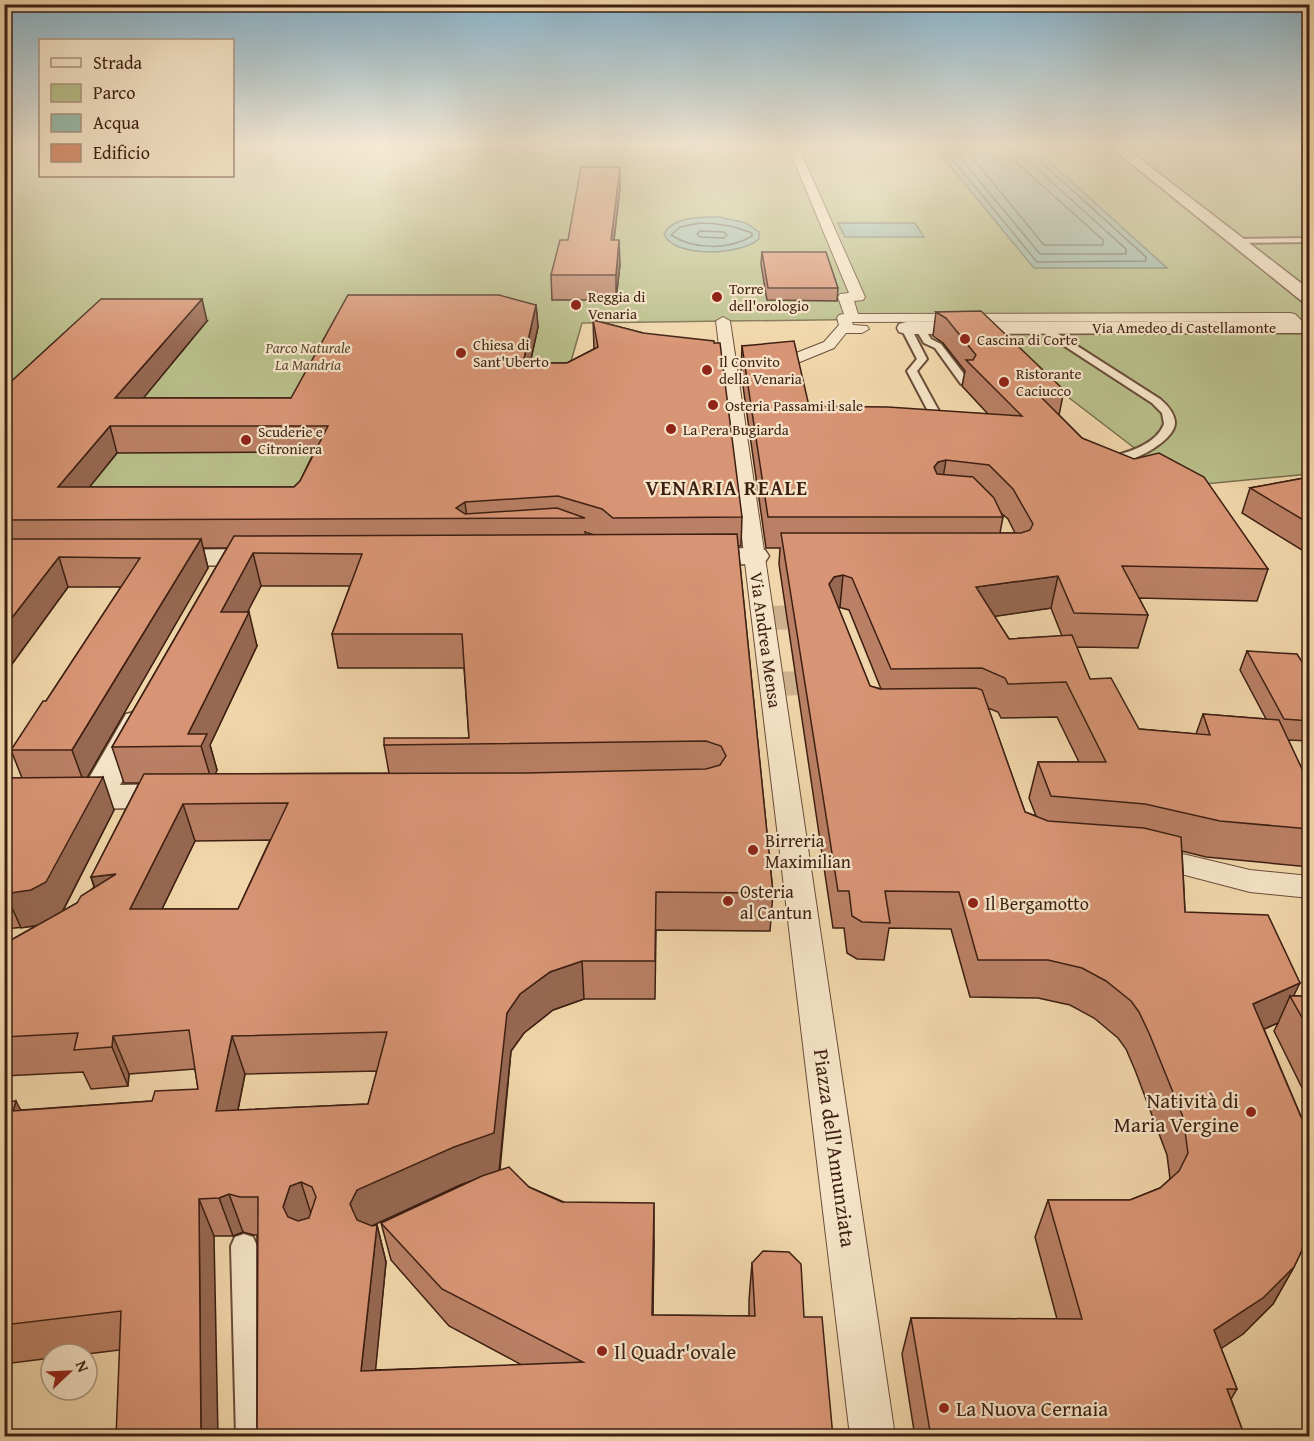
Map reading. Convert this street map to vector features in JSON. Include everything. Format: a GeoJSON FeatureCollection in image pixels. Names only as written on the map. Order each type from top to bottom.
{"type":"FeatureCollection","features":[{"type":"Feature","properties":{"kind":"street"},"geometry":{"type":"LineString","coordinates":[[730,366],[789,361],[829,345],[847,325],[845,297],[858,297],[820,211]]}},
{"type":"Feature","properties":{"kind":"street"},"geometry":{"type":"LineString","coordinates":[[1198,211],[1310,299]]}},
{"type":"Feature","properties":{"kind":"street"},"geometry":{"type":"LineString","coordinates":[[847,325],[1290,317],[1305,327]]}},
{"type":"Feature","properties":{"kind":"street","name":"Via Andrea Mensa"},"geometry":{"type":"LineString","coordinates":[[723,321],[766,556],[804,915]]}},
{"type":"Feature","properties":{"kind":"street","name":"Via Amedeo di Castellamonte"},"geometry":{"type":"LineString","coordinates":[[847,325],[913,328],[1305,327]]}},
{"type":"Feature","properties":{"kind":"street"},"geometry":{"type":"LineString","coordinates":[[663,557],[766,556]]}},
{"type":"Feature","properties":{"kind":"street"},"geometry":{"type":"LineString","coordinates":[[213,589],[231,557]]}},
{"type":"Feature","properties":{"kind":"street"},"geometry":{"type":"LineString","coordinates":[[135,558],[288,557]]}},
{"type":"Feature","properties":{"kind":"street"},"geometry":{"type":"LineString","coordinates":[[96,796],[154,692]]}},
{"type":"Feature","properties":{"kind":"street"},"geometry":{"type":"LineString","coordinates":[[4,797],[96,796],[135,811],[212,795]]}},
{"type":"Feature","properties":{"kind":"street"},"geometry":{"type":"LineString","coordinates":[[1121,851],[1251,880],[1310,886]]}},
{"type":"Feature","properties":{"kind":"street","name":"Piazza dell'Annunziata"},"geometry":{"type":"LineString","coordinates":[[804,915],[873,1437]]}},
{"type":"Feature","properties":{"kind":"lane"},"geometry":{"type":"LineString","coordinates":[[1236,241],[1310,240]]}},
{"type":"Feature","properties":{"kind":"lane"},"geometry":{"type":"LineString","coordinates":[[913,328],[927,341],[938,346],[965,382]]}},
{"type":"Feature","properties":{"kind":"lane"},"geometry":{"type":"LineString","coordinates":[[909,418],[920,418],[934,413],[912,371],[922,359],[913,328]]}},
{"type":"Feature","properties":{"kind":"lane"},"geometry":{"type":"LineString","coordinates":[[1043,328],[1156,401],[1168,414],[1170,421],[1165,434],[1150,447],[1112,461]]}},
{"type":"Feature","properties":{"kind":"lane"},"geometry":{"type":"LineString","coordinates":[[244,1246],[251,1437]]}},
{"type":"Feature","properties":{"kind":"green space","name":"Parco Naturale La Mandria"},"geometry":{"type":"Polygon","coordinates":[[[5,211],[1309,211],[1309,474],[1184,486],[965,318],[582,323],[563,389],[455,552],[5,551],[5,211]]]}},
{"type":"Feature","properties":{"kind":"water"},"geometry":{"type":"Polygon","coordinates":[[[987,211],[1104,211],[1167,268],[1034,268],[987,211]]]}},
{"type":"Feature","properties":{"kind":"water"},"geometry":{"type":"Polygon","coordinates":[[[719,217],[746,223],[759,232],[759,239],[738,248],[709,252],[681,248],[670,242],[664,234],[668,228],[681,221],[719,217]]]}},
{"type":"Feature","properties":{"kind":"water"},"geometry":{"type":"Polygon","coordinates":[[[838,223],[915,223],[924,237],[845,237],[838,223]]]}},
{"type":"Feature","properties":{"kind":"building"},"geometry":{"type":"Polygon","coordinates":[[[573,211],[615,211],[611,240],[619,240],[616,275],[551,275],[560,240],[568,240],[573,211]]]}},
{"type":"Feature","properties":{"kind":"building"},"geometry":{"type":"Polygon","coordinates":[[[762,252],[826,252],[838,288],[768,288],[762,252]]]}},
{"type":"Feature","properties":{"kind":"building"},"geometry":{"type":"Polygon","coordinates":[[[348,295],[499,295],[536,305],[523,363],[567,363],[598,347],[593,320],[643,333],[714,341],[714,343],[720,343],[742,517],[613,518],[602,509],[558,496],[465,502],[456,508],[465,514],[557,508],[585,518],[4,520],[4,388],[101,299],[202,299],[115,398],[291,398],[348,295]],[[110,426],[58,487],[294,487],[300,481],[328,426],[110,426]]]}},
{"type":"Feature","properties":{"kind":"building"},"geometry":{"type":"Polygon","coordinates":[[[981,311],[1064,390],[1035,391],[1082,438],[1134,459],[1159,453],[1204,477],[1268,569],[1122,566],[1148,615],[1074,613],[1058,576],[976,587],[1009,639],[1072,635],[1090,679],[1111,678],[1139,729],[1210,735],[1203,714],[1279,720],[1310,786],[1310,829],[1220,821],[1145,804],[1051,796],[1038,762],[1106,762],[1066,682],[1008,684],[1005,678],[982,668],[891,669],[852,578],[843,575],[834,577],[829,584],[870,686],[880,689],[976,688],[982,690],[1025,812],[1048,821],[1144,828],[1181,837],[1185,912],[1268,915],[1300,983],[1253,1004],[1310,1138],[1310,1180],[1304,1180],[1310,1210],[1310,1233],[1294,1267],[1263,1298],[1214,1330],[1237,1389],[1227,1389],[1245,1437],[931,1437],[911,1318],[1082,1319],[1048,1200],[1130,1200],[1160,1188],[1179,1171],[1188,1153],[1183,1117],[1139,1012],[1131,1001],[1106,981],[1082,968],[1048,960],[978,960],[959,892],[885,891],[890,923],[862,922],[852,916],[849,891],[838,891],[781,533],[1021,533],[1030,530],[1033,524],[1013,489],[989,465],[946,460],[938,462],[934,467],[937,474],[973,477],[994,498],[1003,517],[768,517],[742,346],[794,341],[809,406],[888,407],[1022,416],[966,360],[973,360],[976,355],[946,318],[936,312],[981,311]]]}},
{"type":"Feature","properties":{"kind":"building"},"geometry":{"type":"Polygon","coordinates":[[[1310,477],[1310,524],[1250,488],[1310,477]]]}},
{"type":"Feature","properties":{"kind":"building"},"geometry":{"type":"Polygon","coordinates":[[[737,534],[773,893],[656,892],[655,961],[582,961],[550,972],[520,994],[507,1013],[494,1133],[454,1147],[357,1190],[350,1204],[357,1220],[372,1226],[377,1225],[361,1371],[583,1362],[442,1289],[381,1223],[482,1176],[509,1167],[529,1187],[562,1202],[654,1203],[652,1315],[755,1316],[752,1263],[763,1251],[789,1252],[801,1264],[804,1317],[822,1317],[833,1437],[257,1437],[258,1197],[240,1197],[229,1194],[219,1198],[199,1199],[201,1437],[116,1437],[121,1311],[4,1325],[4,1102],[16,1101],[13,1111],[152,1101],[155,1091],[198,1089],[189,1030],[113,1036],[112,1047],[74,1050],[78,1033],[4,1037],[4,944],[77,903],[81,896],[116,874],[91,877],[144,774],[526,773],[706,769],[720,765],[726,756],[721,746],[706,741],[384,745],[384,738],[469,738],[462,634],[332,634],[362,554],[253,553],[221,612],[249,612],[188,734],[207,734],[201,746],[112,747],[234,536],[737,534]],[[288,803],[183,804],[130,909],[238,909],[288,803]],[[387,1032],[232,1036],[216,1111],[368,1104],[387,1032]],[[301,1182],[290,1186],[283,1207],[288,1217],[298,1221],[309,1218],[316,1197],[312,1187],[301,1182]]]}},
{"type":"Feature","properties":{"kind":"building"},"geometry":{"type":"Polygon","coordinates":[[[4,539],[201,539],[72,750],[11,750],[140,558],[59,557],[4,628],[4,539]]]}},
{"type":"Feature","properties":{"kind":"building"},"geometry":{"type":"Polygon","coordinates":[[[1247,651],[1297,654],[1310,674],[1310,721],[1284,719],[1247,651]]]}},
{"type":"Feature","properties":{"kind":"building"},"geometry":{"type":"Polygon","coordinates":[[[103,777],[46,882],[31,890],[4,894],[4,778],[103,777]]]}},
{"type":"Feature","properties":{"kind":"building"},"geometry":{"type":"Polygon","coordinates":[[[1290,996],[1310,996],[1310,1032],[1290,996]]]}},
{"type":"Feature","properties":{"kind":"tunnel"},"geometry":{"type":"LineString","coordinates":[[763,618],[820,617]]}},
{"type":"Feature","properties":{"kind":"tunnel"},"geometry":{"type":"LineString","coordinates":[[773,684],[832,682]]}},
{"type":"Feature","properties":{"kind":"tunnel"},"geometry":{"type":"LineString","coordinates":[[729,791],[787,790]]}},
{"type":"Feature","properties":{"kind":"place","name":"Torre dell'orologio"},"geometry":{"type":"Point","coordinates":[717,297]}},
{"type":"Feature","properties":{"kind":"place","name":"Reggia di Venaria"},"geometry":{"type":"Point","coordinates":[576,305]}},
{"type":"Feature","properties":{"kind":"place","name":"Cascina di Corte"},"geometry":{"type":"Point","coordinates":[965,339]}},
{"type":"Feature","properties":{"kind":"place","name":"Chiesa di Sant'Uberto"},"geometry":{"type":"Point","coordinates":[461,353]}},
{"type":"Feature","properties":{"kind":"place","name":"Il Convito della Venaria"},"geometry":{"type":"Point","coordinates":[707,370]}},
{"type":"Feature","properties":{"kind":"place","name":"Ristorante Caciucco"},"geometry":{"type":"Point","coordinates":[1004,382]}},
{"type":"Feature","properties":{"kind":"place","name":"Osteria Passami il sale"},"geometry":{"type":"Point","coordinates":[713,405]}},
{"type":"Feature","properties":{"kind":"place","name":"La Pera Bugiarda"},"geometry":{"type":"Point","coordinates":[671,429]}},
{"type":"Feature","properties":{"kind":"place","name":"Scuderie e Citroniera"},"geometry":{"type":"Point","coordinates":[246,440]}},
{"type":"Feature","properties":{"kind":"place","name":"Birreria Maximilian"},"geometry":{"type":"Point","coordinates":[753,850]}},
{"type":"Feature","properties":{"kind":"place","name":"Osteria al Cantun"},"geometry":{"type":"Point","coordinates":[728,901]}},
{"type":"Feature","properties":{"kind":"place","name":"Il Bergamotto"},"geometry":{"type":"Point","coordinates":[973,903]}},
{"type":"Feature","properties":{"kind":"place","name":"Natività di Maria Vergine"},"geometry":{"type":"Point","coordinates":[1251,1112]}},
{"type":"Feature","properties":{"kind":"place","name":"Il Quadr'ovale"},"geometry":{"type":"Point","coordinates":[602,1351]}},
{"type":"Feature","properties":{"kind":"place","name":"La Nuova Cernaia"},"geometry":{"type":"Point","coordinates":[944,1408]}},
{"type":"Feature","properties":{"kind":"district","name":"VENARIA REALE"},"geometry":{"type":"Point","coordinates":[727,487]}}]}
